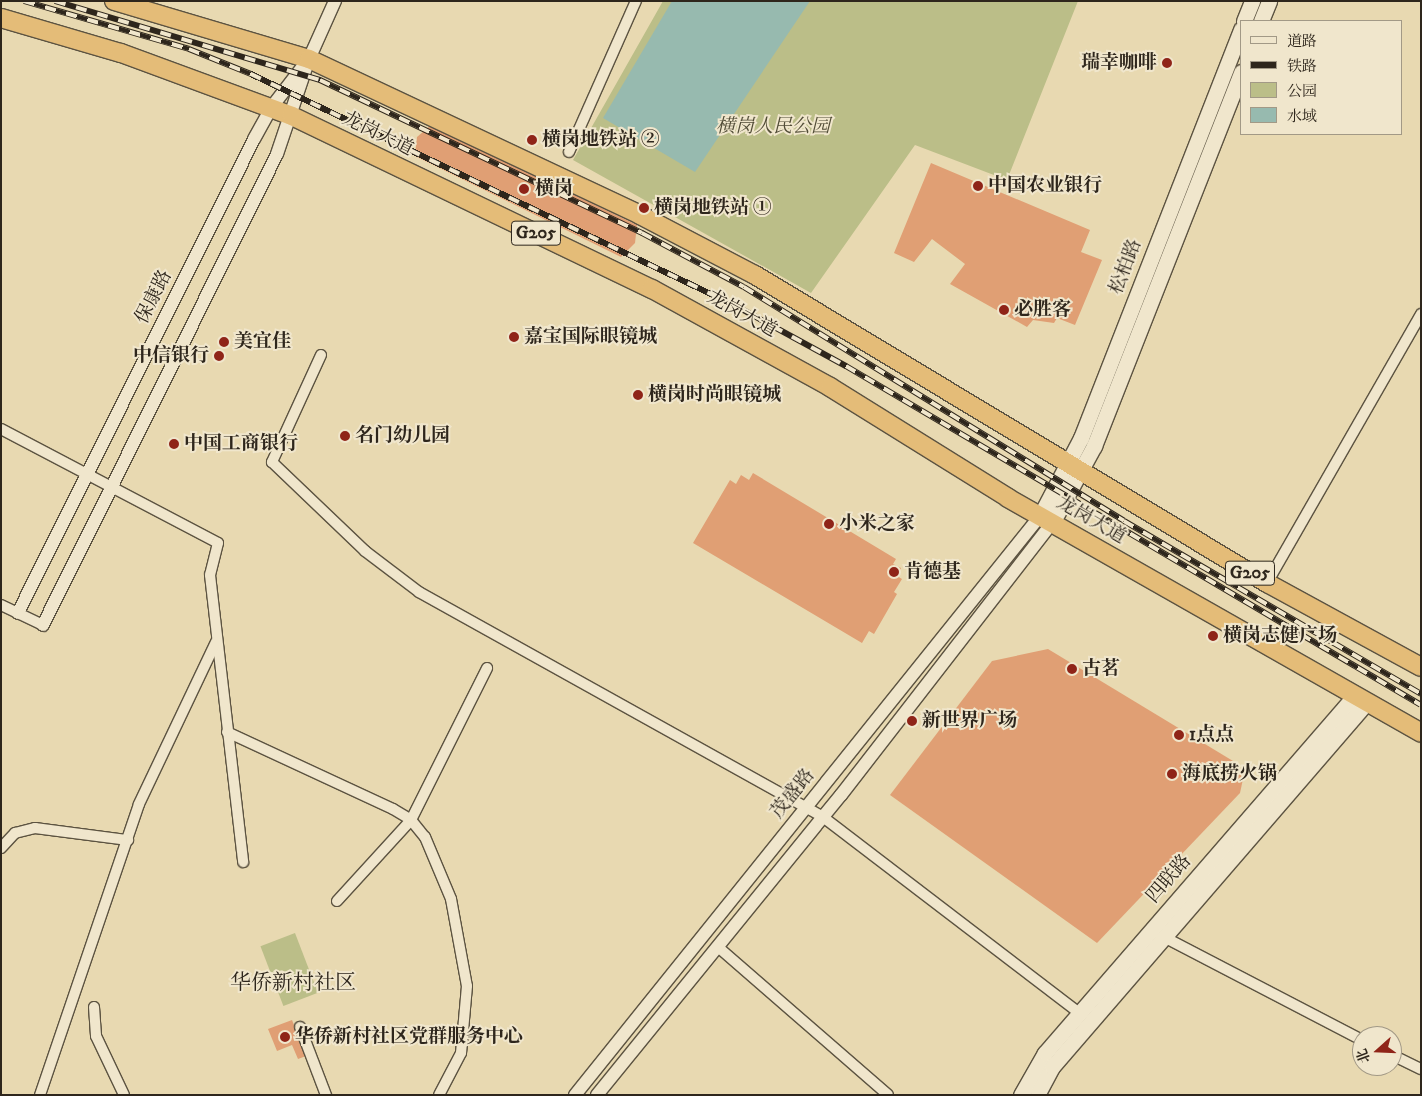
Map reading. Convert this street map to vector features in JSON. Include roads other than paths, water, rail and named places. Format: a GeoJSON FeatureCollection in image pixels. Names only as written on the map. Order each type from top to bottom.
{"type":"FeatureCollection","features":[{"type":"Feature","properties":{"kind":"highway","name":"龙岗大道"},"geometry":{"type":"LineString","coordinates":[[114,1],[309,59],[521,156],[755,275],[1267,583],[1421,667]]}},
{"type":"Feature","properties":{"kind":"highway","name":"龙岗大道"},"geometry":{"type":"LineString","coordinates":[[1,18],[121,53],[292,116],[652,289],[830,387],[1046,519],[1421,733]]}},
{"type":"Feature","properties":{"kind":"main road"},"geometry":{"type":"LineString","coordinates":[[1244,20],[1252,1]]}},
{"type":"Feature","properties":{"kind":"main road"},"geometry":{"type":"LineString","coordinates":[[1261,20],[1269,1]]}},
{"type":"Feature","properties":{"kind":"main road","name":"松柏路"},"geometry":{"type":"LineString","coordinates":[[1076,469],[1240,32]]}},
{"type":"Feature","properties":{"kind":"main road","name":"松柏路"},"geometry":{"type":"LineString","coordinates":[[1046,519],[1076,469],[1240,74]]}},
{"type":"Feature","properties":{"kind":"main road","name":"四联路"},"geometry":{"type":"LineString","coordinates":[[1037,1095],[1052,1067],[1164,937],[1361,699]]}},
{"type":"Feature","properties":{"kind":"main road","name":"四联路"},"geometry":{"type":"LineString","coordinates":[[1021,1095],[1045,1053],[1361,699]]}},
{"type":"Feature","properties":{"kind":"street","name":"保康路"},"geometry":{"type":"LineString","coordinates":[[43,625],[292,116],[309,59],[335,1]]}},
{"type":"Feature","properties":{"kind":"street"},"geometry":{"type":"LineString","coordinates":[[569,152],[636,1]]}},
{"type":"Feature","properties":{"kind":"street","name":"保康路"},"geometry":{"type":"LineString","coordinates":[[18,613],[271,108],[309,59]]}},
{"type":"Feature","properties":{"kind":"street"},"geometry":{"type":"LineString","coordinates":[[1267,583],[1421,314]]}},
{"type":"Feature","properties":{"kind":"street"},"geometry":{"type":"LineString","coordinates":[[320,355],[272,462],[365,551],[419,592],[823,817],[1080,1013]]}},
{"type":"Feature","properties":{"kind":"street"},"geometry":{"type":"LineString","coordinates":[[1,429],[218,543],[210,575],[216,641],[243,862]]}},
{"type":"Feature","properties":{"kind":"street","name":"茂盛路"},"geometry":{"type":"LineString","coordinates":[[575,1095],[807,808],[1046,519]]}},
{"type":"Feature","properties":{"kind":"street","name":"茂盛路"},"geometry":{"type":"LineString","coordinates":[[597,1095],[823,817],[1046,519]]}},
{"type":"Feature","properties":{"kind":"street"},"geometry":{"type":"LineString","coordinates":[[1,605],[43,625]]}},
{"type":"Feature","properties":{"kind":"street"},"geometry":{"type":"LineString","coordinates":[[40,1095],[139,804],[216,641]]}},
{"type":"Feature","properties":{"kind":"street"},"geometry":{"type":"LineString","coordinates":[[338,902],[411,820],[487,668]]}},
{"type":"Feature","properties":{"kind":"street"},"geometry":{"type":"LineString","coordinates":[[227,732],[411,820],[425,837],[451,899],[467,986],[461,1053],[439,1095]]}},
{"type":"Feature","properties":{"kind":"street"},"geometry":{"type":"LineString","coordinates":[[1,848],[15,833],[35,828],[128,840]]}},
{"type":"Feature","properties":{"kind":"street"},"geometry":{"type":"LineString","coordinates":[[1164,937],[1352,1035]]}},
{"type":"Feature","properties":{"kind":"street"},"geometry":{"type":"LineString","coordinates":[[718,947],[888,1095]]}},
{"type":"Feature","properties":{"kind":"street"},"geometry":{"type":"LineString","coordinates":[[94,1007],[96,1036],[124,1095]]}},
{"type":"Feature","properties":{"kind":"street"},"geometry":{"type":"LineString","coordinates":[[300,1027],[326,1095]]}},
{"type":"Feature","properties":{"kind":"street"},"geometry":{"type":"LineString","coordinates":[[1402,1060],[1421,1069]]}},
{"type":"Feature","properties":{"kind":"water"},"geometry":{"type":"Polygon","coordinates":[[[672,1],[810,1],[695,172],[603,118],[672,1]]]}},
{"type":"Feature","properties":{"kind":"railway"},"geometry":{"type":"LineString","coordinates":[[24,1],[189,49],[251,74],[734,305],[846,366],[1421,705]]}},
{"type":"Feature","properties":{"kind":"railway"},"geometry":{"type":"LineString","coordinates":[[55,1],[320,80],[642,233],[744,287],[1124,521],[1421,694]]}},
{"type":"Feature","properties":{"kind":"place","name":"瑞幸咖啡"},"geometry":{"type":"Point","coordinates":[1167,63]}},
{"type":"Feature","properties":{"kind":"place","name":"横岗地铁站 ②"},"geometry":{"type":"Point","coordinates":[532,140]}},
{"type":"Feature","properties":{"kind":"place","name":"中国农业银行"},"geometry":{"type":"Point","coordinates":[978,186]}},
{"type":"Feature","properties":{"kind":"place","name":"横岗"},"geometry":{"type":"Point","coordinates":[524,189]}},
{"type":"Feature","properties":{"kind":"place","name":"横岗地铁站 ①"},"geometry":{"type":"Point","coordinates":[644,208]}},
{"type":"Feature","properties":{"kind":"place","name":"必胜客"},"geometry":{"type":"Point","coordinates":[1004,310]}},
{"type":"Feature","properties":{"kind":"place","name":"嘉宝国际眼镜城"},"geometry":{"type":"Point","coordinates":[514,337]}},
{"type":"Feature","properties":{"kind":"place","name":"美宜佳"},"geometry":{"type":"Point","coordinates":[224,342]}},
{"type":"Feature","properties":{"kind":"place","name":"中信银行"},"geometry":{"type":"Point","coordinates":[219,356]}},
{"type":"Feature","properties":{"kind":"place","name":"横岗时尚眼镜城"},"geometry":{"type":"Point","coordinates":[638,395]}},
{"type":"Feature","properties":{"kind":"place","name":"名门幼儿园"},"geometry":{"type":"Point","coordinates":[345,436]}},
{"type":"Feature","properties":{"kind":"place","name":"中国工商银行"},"geometry":{"type":"Point","coordinates":[174,444]}},
{"type":"Feature","properties":{"kind":"place","name":"小米之家"},"geometry":{"type":"Point","coordinates":[829,524]}},
{"type":"Feature","properties":{"kind":"place","name":"肯德基"},"geometry":{"type":"Point","coordinates":[894,572]}},
{"type":"Feature","properties":{"kind":"place","name":"横岗志健广场"},"geometry":{"type":"Point","coordinates":[1213,636]}},
{"type":"Feature","properties":{"kind":"place","name":"古茗"},"geometry":{"type":"Point","coordinates":[1072,669]}},
{"type":"Feature","properties":{"kind":"place","name":"新世界广场"},"geometry":{"type":"Point","coordinates":[912,721]}},
{"type":"Feature","properties":{"kind":"place","name":"1点点"},"geometry":{"type":"Point","coordinates":[1179,735]}},
{"type":"Feature","properties":{"kind":"place","name":"海底捞火锅"},"geometry":{"type":"Point","coordinates":[1172,774]}},
{"type":"Feature","properties":{"kind":"place","name":"华侨新村社区党群服务中心"},"geometry":{"type":"Point","coordinates":[285,1037]}},
{"type":"Feature","properties":{"kind":"district","name":"华侨新村社区"},"geometry":{"type":"Point","coordinates":[293,983]}},
{"type":"Feature","properties":{"kind":"park label","name":"横岗人民公园"},"geometry":{"type":"Point","coordinates":[773,127]}}]}
